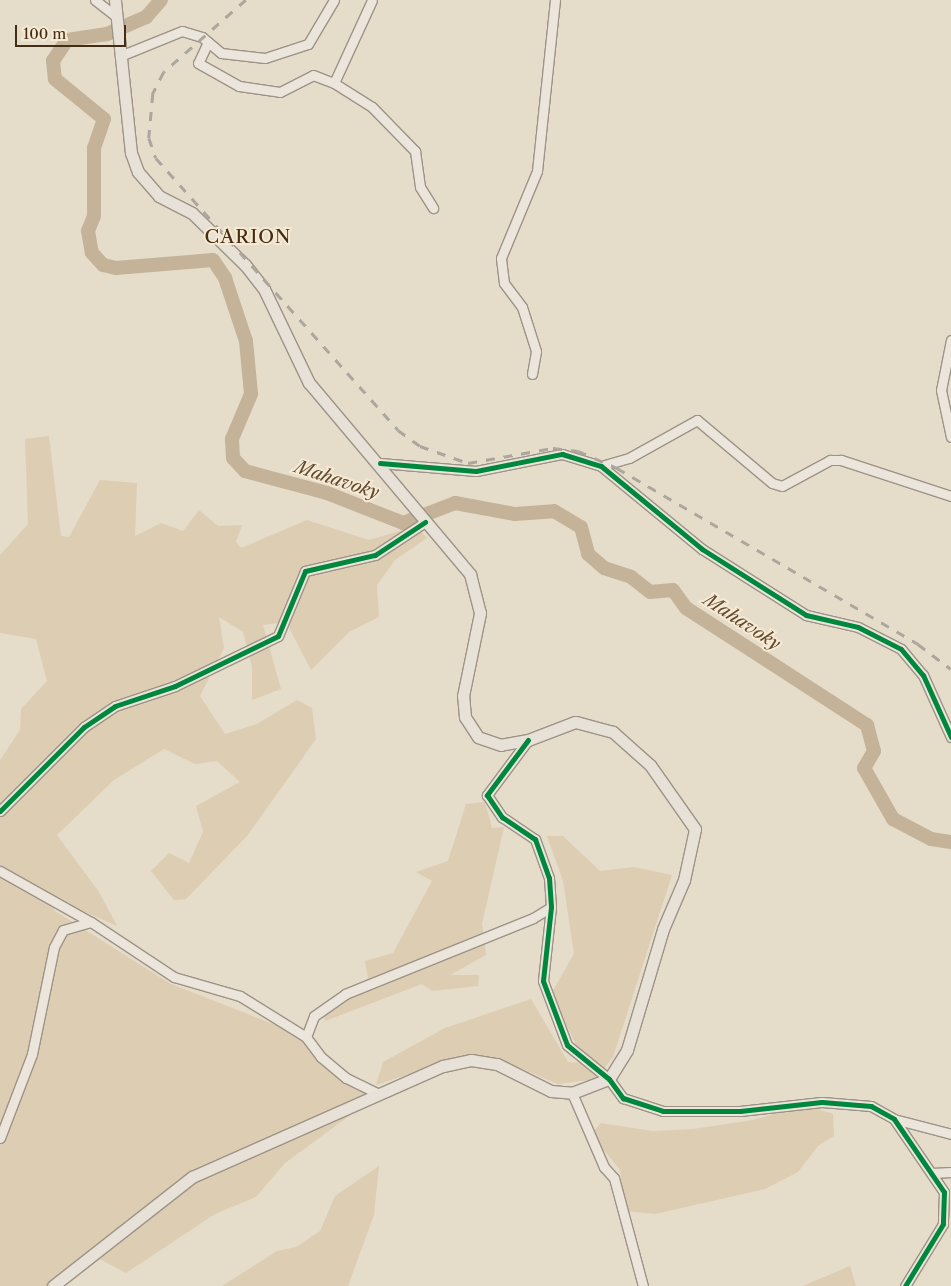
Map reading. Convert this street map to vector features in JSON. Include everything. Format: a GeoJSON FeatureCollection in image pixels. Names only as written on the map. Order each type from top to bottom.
{"type":"FeatureCollection","features":[{"type":"Feature","properties":{"kind":"main road"},"geometry":{"type":"LineString","coordinates":[[53,1286],[192,1177],[443,1066],[471,1060],[497,1064],[551,1091],[572,1093],[609,1079],[627,1050],[663,929],[684,880],[695,829],[650,764],[613,732],[576,722],[528,740],[501,745],[478,737],[466,717],[463,696],[479,632],[477,592],[460,559],[425,522],[407,494],[310,383],[264,289],[245,264],[192,213],[159,196],[138,172],[114,15],[115,0]]}},
{"type":"Feature","properties":{"kind":"street"},"geometry":{"type":"LineString","coordinates":[[95,0],[114,15]]}},
{"type":"Feature","properties":{"kind":"street"},"geometry":{"type":"LineString","coordinates":[[119,51],[182,31],[208,42],[221,53],[265,58],[308,44],[334,0]]}},
{"type":"Feature","properties":{"kind":"street"},"geometry":{"type":"LineString","coordinates":[[334,83],[372,0]]}},
{"type":"Feature","properties":{"kind":"street"},"geometry":{"type":"LineString","coordinates":[[532,374],[536,351],[522,307],[504,283],[500,258],[537,171],[555,0]]}},
{"type":"Feature","properties":{"kind":"street"},"geometry":{"type":"LineString","coordinates":[[208,42],[198,63],[239,86],[280,92],[313,76],[334,83],[372,107],[415,151],[420,187],[433,208]]}},
{"type":"Feature","properties":{"kind":"street"},"geometry":{"type":"LineString","coordinates":[[951,340],[941,390],[951,437]]}},
{"type":"Feature","properties":{"kind":"street"},"geometry":{"type":"LineString","coordinates":[[601,466],[629,458],[697,420],[772,483],[782,486],[830,460],[841,460],[951,496]]}},
{"type":"Feature","properties":{"kind":"street"},"geometry":{"type":"LineString","coordinates":[[380,464],[476,470],[562,454],[601,466],[702,549],[806,615],[858,627],[902,649],[926,681],[951,737]]}},
{"type":"Feature","properties":{"kind":"street"},"geometry":{"type":"LineString","coordinates":[[0,811],[84,727],[116,706],[175,686],[278,636],[305,571],[375,555],[425,522]]}},
{"type":"Feature","properties":{"kind":"street"},"geometry":{"type":"LineString","coordinates":[[528,740],[487,795],[502,817],[535,839],[548,878],[551,907],[542,981],[567,1045],[609,1079],[623,1098],[664,1111],[740,1111],[822,1102],[871,1106],[894,1119],[951,1134]]}},
{"type":"Feature","properties":{"kind":"street"},"geometry":{"type":"LineString","coordinates":[[0,871],[91,922],[174,977],[240,996],[306,1037],[346,1078],[379,1094]]}},
{"type":"Feature","properties":{"kind":"street"},"geometry":{"type":"LineString","coordinates":[[306,1037],[314,1016],[344,994],[534,918],[551,907]]}},
{"type":"Feature","properties":{"kind":"street"},"geometry":{"type":"LineString","coordinates":[[0,1138],[32,1054],[54,947],[63,930],[91,922]]}},
{"type":"Feature","properties":{"kind":"street"},"geometry":{"type":"LineString","coordinates":[[572,1093],[604,1167],[614,1178],[643,1286]]}},
{"type":"Feature","properties":{"kind":"street"},"geometry":{"type":"LineString","coordinates":[[894,1119],[944,1192],[943,1224],[905,1286]]}},
{"type":"Feature","properties":{"kind":"street"},"geometry":{"type":"LineString","coordinates":[[932,1174],[951,1172]]}},
{"type":"Feature","properties":{"kind":"shaded area"},"geometry":{"type":"Polygon","coordinates":[[[49,436],[61,536],[69,537],[100,480],[137,483],[135,536],[161,523],[183,531],[199,510],[218,526],[242,525],[236,542],[241,548],[307,520],[369,540],[416,526],[427,538],[395,560],[377,585],[379,617],[349,632],[311,670],[286,622],[263,625],[281,689],[252,700],[252,667],[243,632],[219,617],[224,648],[200,696],[225,734],[257,724],[297,700],[312,708],[316,739],[247,836],[186,899],[174,900],[151,871],[169,853],[189,863],[203,832],[196,806],[240,782],[217,761],[195,764],[164,749],[114,780],[57,835],[99,892],[117,926],[47,895],[55,911],[171,984],[306,1037],[346,1078],[379,1094],[285,1163],[256,1197],[215,1214],[126,1273],[92,1255],[54,1286],[0,1286],[0,760],[20,730],[21,709],[47,681],[36,639],[0,633],[0,555],[28,524],[25,439],[49,436]]]}},
{"type":"Feature","properties":{"kind":"shaded area"},"geometry":{"type":"Polygon","coordinates":[[[485,802],[492,828],[504,827],[482,924],[486,955],[450,975],[479,975],[478,986],[432,991],[422,984],[325,1021],[322,1010],[368,978],[365,961],[393,953],[432,881],[416,872],[448,861],[466,804],[485,802]]]}},
{"type":"Feature","properties":{"kind":"shaded area"},"geometry":{"type":"Polygon","coordinates":[[[547,836],[563,836],[600,871],[634,867],[672,875],[613,1057],[596,1079],[558,1084],[496,1058],[467,1055],[376,1085],[383,1062],[445,1028],[531,999],[568,1062],[585,1063],[551,994],[574,954],[563,881],[547,836]]]}},
{"type":"Feature","properties":{"kind":"shaded area"},"geometry":{"type":"Polygon","coordinates":[[[805,1105],[833,1114],[834,1136],[818,1146],[798,1172],[765,1189],[655,1214],[625,1211],[620,1170],[591,1134],[601,1123],[652,1131],[693,1129],[753,1120],[805,1105]]]}},
{"type":"Feature","properties":{"kind":"shaded area"},"geometry":{"type":"Polygon","coordinates":[[[379,1166],[374,1215],[348,1286],[222,1286],[277,1251],[296,1247],[320,1231],[335,1196],[379,1166]]]}},
{"type":"Feature","properties":{"kind":"shaded area"},"geometry":{"type":"Polygon","coordinates":[[[850,1266],[856,1286],[803,1286],[850,1266]]]}},
{"type":"Feature","properties":{"kind":"waterway","name":"Mahavoky"},"geometry":{"type":"LineString","coordinates":[[161,0],[146,17],[107,34],[67,40],[53,61],[55,79],[104,119],[94,148],[94,216],[88,231],[92,253],[103,265],[116,268],[213,260],[225,278],[246,341],[251,394],[232,439],[233,458],[245,471],[327,493],[403,523],[455,503],[515,514],[554,511],[581,527],[588,554],[604,568],[631,577],[650,592],[673,590],[686,608],[867,725],[874,751],[864,768],[893,819],[931,839],[951,842]]}},
{"type":"Feature","properties":{"kind":"railway"},"geometry":{"type":"LineString","coordinates":[[246,0],[164,72],[153,94],[149,138],[156,158],[398,430],[420,446],[468,463],[553,448],[578,451],[617,468],[918,644],[951,669]]}},
{"type":"Feature","properties":{"kind":"cycle path"},"geometry":{"type":"LineString","coordinates":[[380,463],[476,471],[562,454],[601,466],[702,549],[806,615],[858,627],[901,649],[923,675],[951,737]]}},
{"type":"Feature","properties":{"kind":"cycle path"},"geometry":{"type":"LineString","coordinates":[[0,811],[84,727],[115,706],[175,686],[278,636],[305,571],[375,555],[425,522]]}},
{"type":"Feature","properties":{"kind":"cycle path"},"geometry":{"type":"LineString","coordinates":[[528,740],[487,795],[502,817],[535,839],[549,878],[551,907],[543,981],[567,1045],[609,1079],[623,1098],[663,1111],[740,1111],[822,1102],[871,1106],[894,1119],[944,1192],[943,1224],[905,1286]]}},
{"type":"Feature","properties":{"kind":"district","name":"CARION"},"geometry":{"type":"Point","coordinates":[248,237]}}]}
